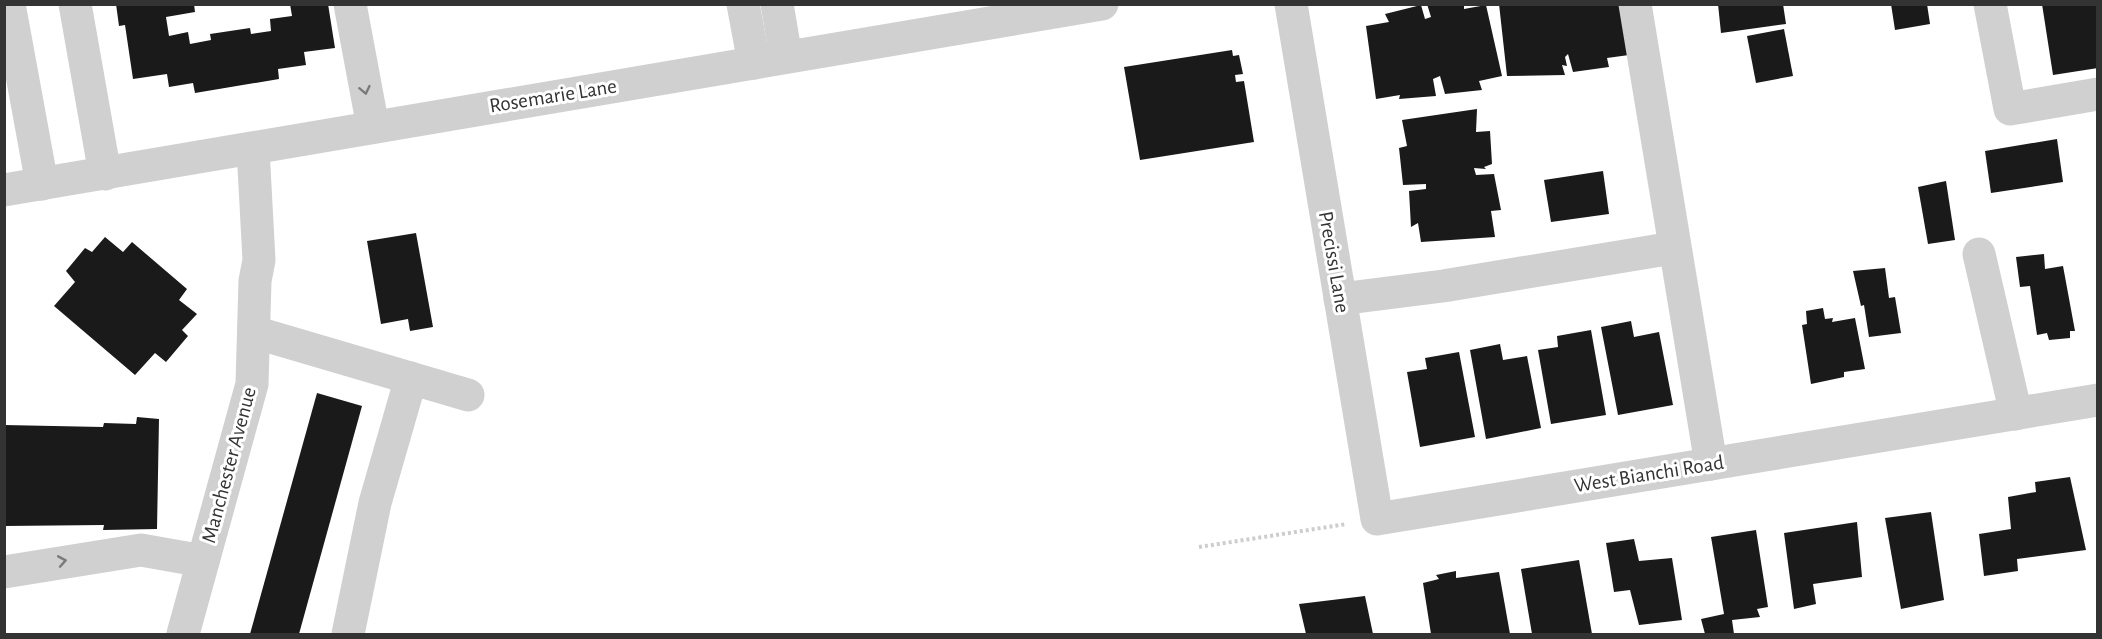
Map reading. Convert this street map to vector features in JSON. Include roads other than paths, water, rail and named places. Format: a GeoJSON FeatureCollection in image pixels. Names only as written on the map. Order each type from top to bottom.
{"type":"FeatureCollection","features":[{"type":"Feature","properties":{"kind":"street"},"geometry":{"type":"LineString","coordinates":[[9,4],[42,184]]}},
{"type":"Feature","properties":{"kind":"street"},"geometry":{"type":"LineString","coordinates":[[75,4],[105,174]]}},
{"type":"Feature","properties":{"kind":"street"},"geometry":{"type":"LineString","coordinates":[[350,4],[357,52],[373,127]]}},
{"type":"Feature","properties":{"kind":"street"},"geometry":{"type":"LineString","coordinates":[[743,4],[754,63]]}},
{"type":"Feature","properties":{"kind":"street"},"geometry":{"type":"LineString","coordinates":[[777,4],[786,57]]}},
{"type":"Feature","properties":{"kind":"street","name":"Rosemarie Lane"},"geometry":{"type":"LineString","coordinates":[[4,190],[754,63],[1047,9],[1102,4]]}},
{"type":"Feature","properties":{"kind":"street","name":"Precissi Lane"},"geometry":{"type":"LineString","coordinates":[[1291,4],[1377,519]]}},
{"type":"Feature","properties":{"kind":"street"},"geometry":{"type":"LineString","coordinates":[[1635,4],[1673,248],[1711,464]]}},
{"type":"Feature","properties":{"kind":"street"},"geometry":{"type":"LineString","coordinates":[[1990,4],[2010,109],[2097,94]]}},
{"type":"Feature","properties":{"kind":"street","name":"Manchester Avenue"},"geometry":{"type":"LineString","coordinates":[[183,634],[252,384],[259,248],[253,149]]}},
{"type":"Feature","properties":{"kind":"street"},"geometry":{"type":"LineString","coordinates":[[1340,299],[1443,286],[1673,248]]}},
{"type":"Feature","properties":{"kind":"street"},"geometry":{"type":"LineString","coordinates":[[1979,254],[2016,414]]}},
{"type":"Feature","properties":{"kind":"street"},"geometry":{"type":"LineString","coordinates":[[254,332],[468,395]]}},
{"type":"Feature","properties":{"kind":"street"},"geometry":{"type":"LineString","coordinates":[[348,634],[375,503],[411,378]]}},
{"type":"Feature","properties":{"kind":"street","name":"West Bianchi Road"},"geometry":{"type":"LineString","coordinates":[[1377,519],[2097,400]]}},
{"type":"Feature","properties":{"kind":"street"},"geometry":{"type":"LineString","coordinates":[[4,572],[141,550],[203,561]]}}]}
